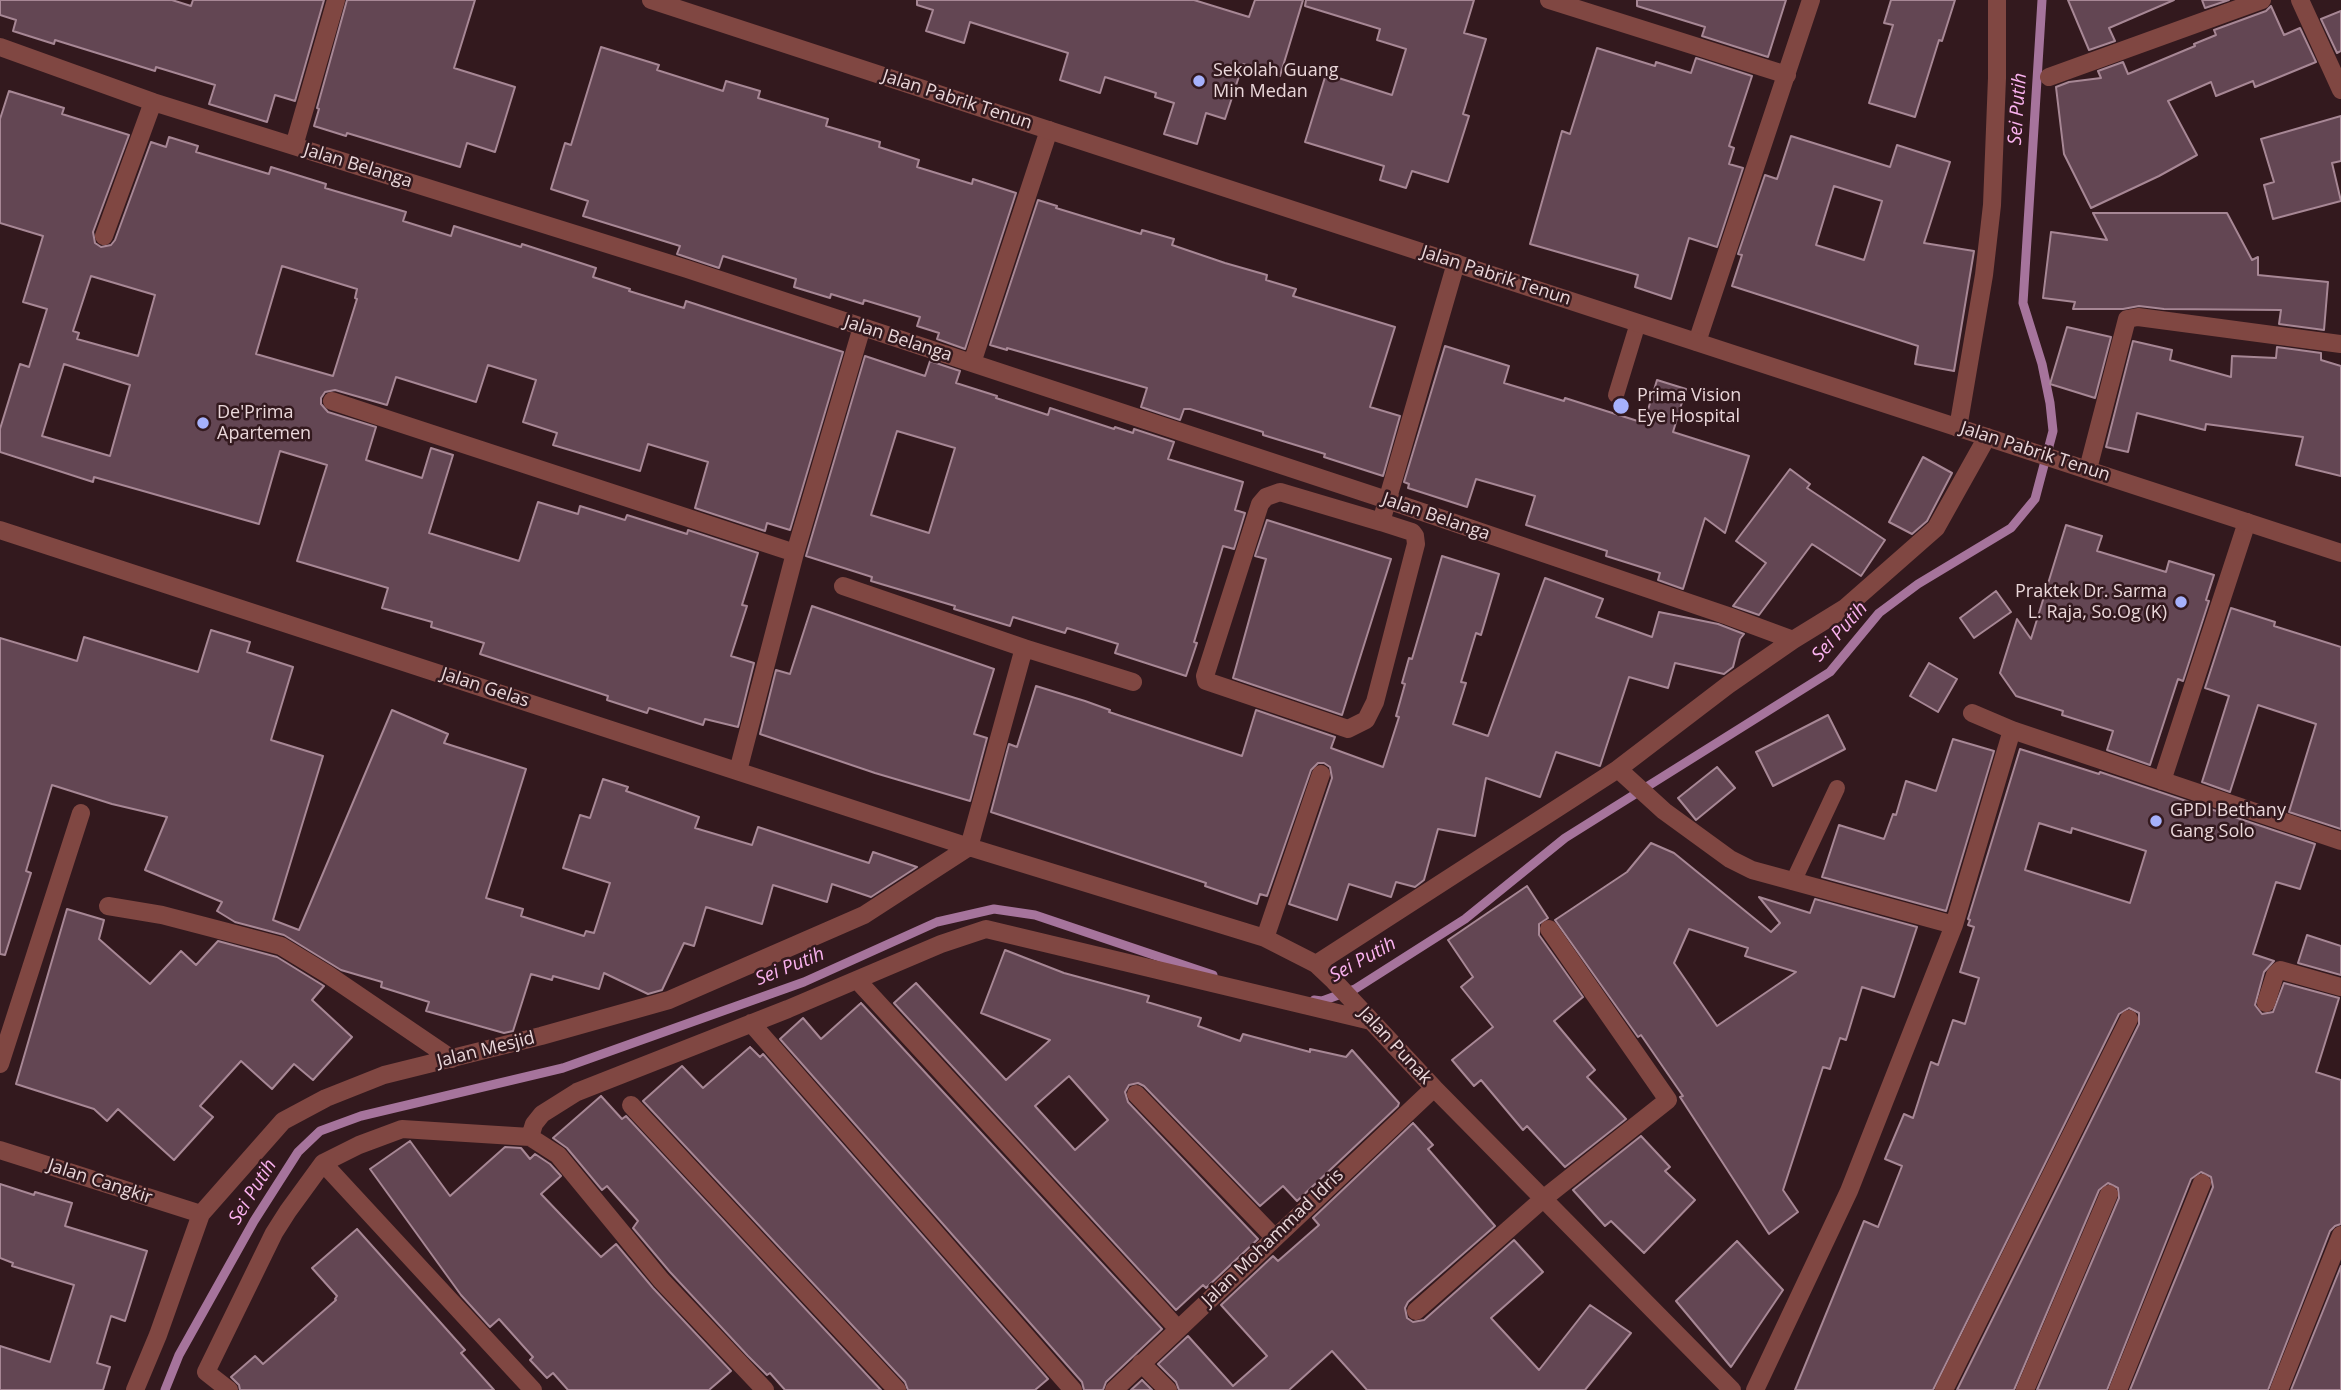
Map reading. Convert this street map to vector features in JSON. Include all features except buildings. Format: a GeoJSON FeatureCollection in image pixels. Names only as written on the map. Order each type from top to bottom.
{"type":"FeatureCollection","features":[{"type":"Feature","properties":{"kind":"street"},"geometry":{"type":"LineString","coordinates":[[294,146],[336,0]]}},
{"type":"Feature","properties":{"kind":"street","name":"Jalan Pabrik Tenun"},"geometry":{"type":"LineString","coordinates":[[651,0],[2341,553]]}},
{"type":"Feature","properties":{"kind":"street"},"geometry":{"type":"LineString","coordinates":[[1549,0],[1787,75]]}},
{"type":"Feature","properties":{"kind":"street"},"geometry":{"type":"LineString","coordinates":[[1696,342],[1811,0]]}},
{"type":"Feature","properties":{"kind":"street"},"geometry":{"type":"LineString","coordinates":[[1958,428],[1984,275],[1992,205],[1997,0]]}},
{"type":"Feature","properties":{"kind":"street"},"geometry":{"type":"LineString","coordinates":[[2049,77],[2262,0]]}},
{"type":"Feature","properties":{"kind":"street"},"geometry":{"type":"LineString","coordinates":[[2300,0],[2341,90]]}},
{"type":"Feature","properties":{"kind":"street","name":"Jalan Belanga"},"geometry":{"type":"LineString","coordinates":[[0,47],[153,102],[674,265],[1387,500],[1793,640]]}},
{"type":"Feature","properties":{"kind":"street"},"geometry":{"type":"LineString","coordinates":[[104,236],[153,102]]}},
{"type":"Feature","properties":{"kind":"street"},"geometry":{"type":"LineString","coordinates":[[972,363],[1049,131]]}},
{"type":"Feature","properties":{"kind":"street"},"geometry":{"type":"LineString","coordinates":[[1381,522],[1456,263]]}},
{"type":"Feature","properties":{"kind":"street"},"geometry":{"type":"LineString","coordinates":[[2088,469],[2127,319],[2138,317],[2341,344]]}},
{"type":"Feature","properties":{"kind":"street"},"geometry":{"type":"LineString","coordinates":[[737,771],[795,553],[862,327]]}},
{"type":"Feature","properties":{"kind":"street"},"geometry":{"type":"LineString","coordinates":[[332,401],[795,553]]}},
{"type":"Feature","properties":{"kind":"street"},"geometry":{"type":"LineString","coordinates":[[1316,964],[1624,775],[1728,685],[1845,608],[1936,528],[1987,437]]}},
{"type":"Feature","properties":{"kind":"street"},"geometry":{"type":"LineString","coordinates":[[1280,492],[1381,522],[1412,532],[1416,544],[1375,702],[1366,720],[1348,729],[1206,681],[1205,676],[1255,517],[1266,497],[1280,492]]}},
{"type":"Feature","properties":{"kind":"street"},"geometry":{"type":"LineString","coordinates":[[2162,781],[2247,522]]}},
{"type":"Feature","properties":{"kind":"street","name":"Jalan Gelas"},"geometry":{"type":"LineString","coordinates":[[0,530],[970,847]]}},
{"type":"Feature","properties":{"kind":"street"},"geometry":{"type":"LineString","coordinates":[[843,586],[1133,682]]}},
{"type":"Feature","properties":{"kind":"street"},"geometry":{"type":"LineString","coordinates":[[970,847],[1024,648]]}},
{"type":"Feature","properties":{"kind":"street"},"geometry":{"type":"LineString","coordinates":[[1972,713],[2012,730],[2341,841]]}},
{"type":"Feature","properties":{"kind":"street"},"geometry":{"type":"LineString","coordinates":[[1755,1390],[1849,1191],[1954,925],[2012,730]]}},
{"type":"Feature","properties":{"kind":"street"},"geometry":{"type":"LineString","coordinates":[[1265,938],[1321,774]]}},
{"type":"Feature","properties":{"kind":"street"},"geometry":{"type":"LineString","coordinates":[[1624,775],[1664,811],[1730,859],[1752,870],[1954,925]]}},
{"type":"Feature","properties":{"kind":"street"},"geometry":{"type":"LineString","coordinates":[[0,1064],[81,813]]}},
{"type":"Feature","properties":{"kind":"street","name":"Jalan Punak"},"geometry":{"type":"LineString","coordinates":[[970,847],[1265,938],[1316,964],[1434,1088],[1732,1390]]}},
{"type":"Feature","properties":{"kind":"street","name":"Jalan Mesjid"},"geometry":{"type":"LineString","coordinates":[[135,1390],[158,1335],[201,1214],[283,1121],[326,1098],[384,1075],[670,1000],[698,989],[864,915],[970,847]]}},
{"type":"Feature","properties":{"kind":"street"},"geometry":{"type":"LineString","coordinates":[[108,906],[162,915],[281,946],[452,1059]]}},
{"type":"Feature","properties":{"kind":"street"},"geometry":{"type":"LineString","coordinates":[[530,1137],[534,1124],[542,1114],[578,1092],[941,944],[986,929],[1371,1021]]}},
{"type":"Feature","properties":{"kind":"street"},"geometry":{"type":"LineString","coordinates":[[1416,1311],[1543,1199],[1668,1100],[1549,929]]}},
{"type":"Feature","properties":{"kind":"street"},"geometry":{"type":"LineString","coordinates":[[2266,1003],[2275,975],[2280,970],[2341,987]]}},
{"type":"Feature","properties":{"kind":"street"},"geometry":{"type":"LineString","coordinates":[[857,980],[1178,1329]]}},
{"type":"Feature","properties":{"kind":"street"},"geometry":{"type":"LineString","coordinates":[[1944,1390],[2129,1020]]}},
{"type":"Feature","properties":{"kind":"street"},"geometry":{"type":"LineString","coordinates":[[751,1023],[1073,1390]]}},
{"type":"Feature","properties":{"kind":"street","name":"Jalan Mohammad Idris"},"geometry":{"type":"LineString","coordinates":[[1114,1390],[1434,1088]]}},
{"type":"Feature","properties":{"kind":"street"},"geometry":{"type":"LineString","coordinates":[[1136,1094],[1274,1237]]}},
{"type":"Feature","properties":{"kind":"street"},"geometry":{"type":"LineString","coordinates":[[631,1105],[897,1390]]}},
{"type":"Feature","properties":{"kind":"street"},"geometry":{"type":"LineString","coordinates":[[229,1390],[206,1372],[274,1233],[323,1163],[359,1145],[402,1129],[530,1137],[558,1155],[661,1280],[765,1390]]}},
{"type":"Feature","properties":{"kind":"street","name":"Jalan Cangkir"},"geometry":{"type":"LineString","coordinates":[[0,1150],[201,1214]]}},
{"type":"Feature","properties":{"kind":"street"},"geometry":{"type":"LineString","coordinates":[[323,1163],[533,1390]]}},
{"type":"Feature","properties":{"kind":"street"},"geometry":{"type":"LineString","coordinates":[[2118,1390],[2202,1183]]}},
{"type":"Feature","properties":{"kind":"street"},"geometry":{"type":"LineString","coordinates":[[2025,1390],[2109,1194]]}},
{"type":"Feature","properties":{"kind":"street"},"geometry":{"type":"LineString","coordinates":[[2278,1390],[2341,1235]]}},
{"type":"Feature","properties":{"kind":"street"},"geometry":{"type":"LineString","coordinates":[[1141,1363],[1168,1390]]}},
{"type":"Feature","properties":{"kind":"lane"},"geometry":{"type":"LineString","coordinates":[[1616,396],[1638,323]]}},
{"type":"Feature","properties":{"kind":"lane"},"geometry":{"type":"LineString","coordinates":[[1793,882],[1837,788]]}},
{"type":"Feature","properties":{"kind":"waterway","name":"Sei Putih"},"geometry":{"type":"LineString","coordinates":[[1314,1000],[1322,1001],[1355,989],[1465,919],[1565,838],[1830,672],[1879,613],[1918,584],[2011,528],[2035,499],[2053,431],[2042,364],[2023,303],[2042,0]]}},
{"type":"Feature","properties":{"kind":"waterway","name":"Sei Putih"},"geometry":{"type":"LineString","coordinates":[[165,1390],[179,1355],[254,1221],[298,1152],[320,1131],[361,1116],[563,1068],[804,982],[937,922],[994,909],[1035,915],[1213,975]]}},
{"type":"Feature","properties":{"kind":"place","name":"Sekolah Guang Min Medan"},"geometry":{"type":"Point","coordinates":[1199,81]}},
{"type":"Feature","properties":{"kind":"place","name":"Prima Vision Eye Hospital"},"geometry":{"type":"Point","coordinates":[1621,406]}},
{"type":"Feature","properties":{"kind":"place","name":"De'Prima Apartemen"},"geometry":{"type":"Point","coordinates":[203,423]}},
{"type":"Feature","properties":{"kind":"place","name":"Praktek Dr. Sarma L. Raja, So.Og (K)"},"geometry":{"type":"Point","coordinates":[2181,602]}},
{"type":"Feature","properties":{"kind":"place","name":"GPDI Bethany Gang Solo"},"geometry":{"type":"Point","coordinates":[2156,821]}}]}
